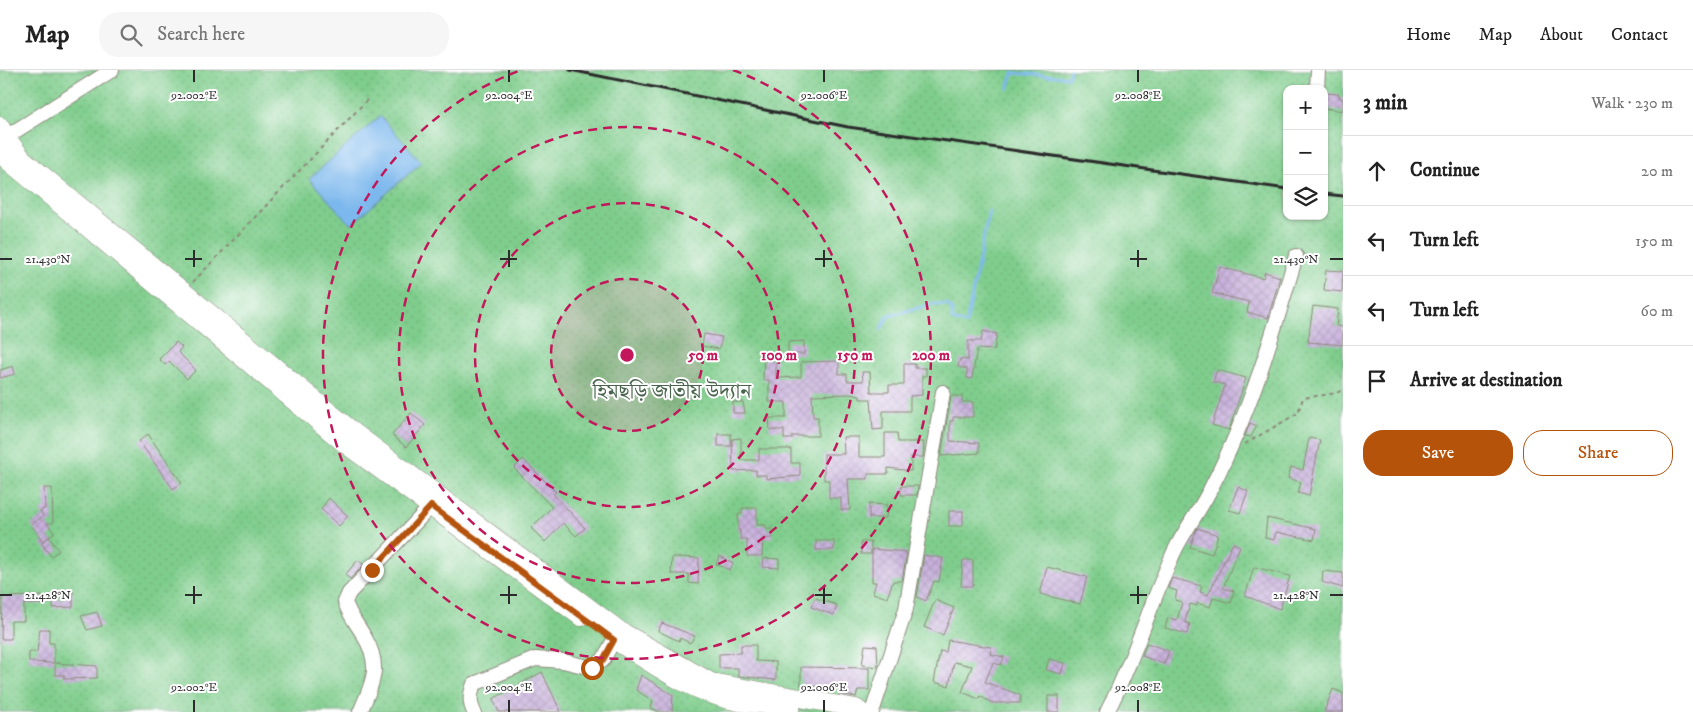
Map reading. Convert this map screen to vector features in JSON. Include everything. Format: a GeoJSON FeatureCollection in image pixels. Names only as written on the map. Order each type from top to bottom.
{"type":"FeatureCollection","features":[{"type":"Feature","properties":{"kind":"main road"},"geometry":{"type":"LineString","coordinates":[[2,138],[23,159],[182,292],[355,433],[619,630],[711,682],[847,706],[856,708],[861,712]]}},
{"type":"Feature","properties":{"kind":"main road"},"geometry":{"type":"LineString","coordinates":[[2,138],[7,160],[345,444],[614,640],[670,675],[708,693],[745,707],[772,704],[826,712]]}},
{"type":"Feature","properties":{"kind":"street"},"geometry":{"type":"LineString","coordinates":[[2,138],[112,70]]}},
{"type":"Feature","properties":{"kind":"street"},"geometry":{"type":"LineString","coordinates":[[1317,85],[1318,70]]}},
{"type":"Feature","properties":{"kind":"street"},"geometry":{"type":"LineString","coordinates":[[1107,712],[1123,681],[1174,551],[1212,486],[1226,456],[1267,356],[1296,256]]}},
{"type":"Feature","properties":{"kind":"street"},"geometry":{"type":"LineString","coordinates":[[872,712],[906,609],[943,392]]}},
{"type":"Feature","properties":{"kind":"street"},"geometry":{"type":"LineString","coordinates":[[360,712],[375,669],[374,654],[348,611],[345,602],[349,593],[431,506]]}},
{"type":"Feature","properties":{"kind":"street"},"geometry":{"type":"LineString","coordinates":[[474,712],[470,704],[470,694],[474,684],[535,659],[563,661],[592,668],[603,660],[614,640]]}},
{"type":"Feature","properties":{"kind":"path"},"geometry":{"type":"LineString","coordinates":[[182,292],[368,99]]}},
{"type":"Feature","properties":{"kind":"path"},"geometry":{"type":"LineString","coordinates":[[1226,456],[1298,413],[1303,398],[1337,392],[1343,389]]}},
{"type":"Feature","properties":{"kind":"green space","name":"হিমছড়ি জাতীয় উদ্যান"},"geometry":{"type":"Polygon","coordinates":[[[0,70],[1343,70],[1343,712],[0,712],[0,70]]]}},
{"type":"Feature","properties":{"kind":"water"},"geometry":{"type":"Polygon","coordinates":[[[380,116],[422,162],[351,225],[309,179],[380,116]]]}},
{"type":"Feature","properties":{"kind":"building"},"geometry":{"type":"Polygon","coordinates":[[[1328,93],[1339,94],[1339,97],[1343,99],[1343,111],[1328,109],[1328,93]]]}},
{"type":"Feature","properties":{"kind":"building"},"geometry":{"type":"Polygon","coordinates":[[[1220,267],[1263,278],[1265,272],[1280,277],[1268,318],[1247,312],[1249,302],[1212,293],[1220,267]]]}},
{"type":"Feature","properties":{"kind":"building"},"geometry":{"type":"Polygon","coordinates":[[[1326,270],[1343,271],[1342,292],[1324,290],[1326,270]]]}},
{"type":"Feature","properties":{"kind":"building"},"geometry":{"type":"Polygon","coordinates":[[[1313,306],[1338,309],[1336,326],[1343,327],[1343,345],[1308,342],[1313,306]]]}},
{"type":"Feature","properties":{"kind":"building"},"geometry":{"type":"Polygon","coordinates":[[[983,331],[997,334],[994,350],[977,349],[972,379],[967,378],[967,369],[958,367],[960,359],[968,360],[968,341],[981,341],[983,331]]]}},
{"type":"Feature","properties":{"kind":"building"},"geometry":{"type":"Polygon","coordinates":[[[704,334],[722,337],[719,349],[702,346],[704,334]]]}},
{"type":"Feature","properties":{"kind":"building"},"geometry":{"type":"Polygon","coordinates":[[[804,341],[804,354],[788,354],[788,342],[804,341]]]}},
{"type":"Feature","properties":{"kind":"building"},"geometry":{"type":"Polygon","coordinates":[[[176,342],[182,347],[178,352],[196,370],[187,379],[169,361],[165,365],[159,359],[176,342]]]}},
{"type":"Feature","properties":{"kind":"building"},"geometry":{"type":"Polygon","coordinates":[[[764,359],[776,359],[776,378],[801,377],[801,362],[839,361],[839,374],[847,374],[847,381],[863,381],[862,372],[870,372],[871,392],[889,392],[889,385],[904,385],[904,364],[915,364],[915,368],[926,368],[926,376],[922,376],[922,395],[910,396],[910,411],[883,411],[883,429],[873,430],[871,399],[860,399],[860,396],[850,394],[812,395],[813,417],[818,417],[818,436],[792,436],[792,439],[784,439],[784,430],[770,430],[769,418],[786,418],[786,402],[769,402],[769,380],[763,380],[764,359]]]}},
{"type":"Feature","properties":{"kind":"building"},"geometry":{"type":"Polygon","coordinates":[[[13,366],[15,374],[0,378],[0,370],[13,366]]]}},
{"type":"Feature","properties":{"kind":"building"},"geometry":{"type":"Polygon","coordinates":[[[1217,370],[1246,378],[1229,430],[1212,425],[1225,385],[1213,382],[1217,370]]]}},
{"type":"Feature","properties":{"kind":"building"},"geometry":{"type":"Polygon","coordinates":[[[951,396],[962,396],[962,402],[973,402],[973,417],[953,417],[953,421],[950,421],[950,441],[979,443],[979,453],[941,456],[951,396]]]}},
{"type":"Feature","properties":{"kind":"building"},"geometry":{"type":"Polygon","coordinates":[[[733,402],[743,402],[745,413],[733,413],[733,402]]]}},
{"type":"Feature","properties":{"kind":"building"},"geometry":{"type":"Polygon","coordinates":[[[411,413],[425,425],[406,447],[392,435],[411,413]]]}},
{"type":"Feature","properties":{"kind":"building"},"geometry":{"type":"Polygon","coordinates":[[[1250,423],[1257,426],[1251,437],[1245,436],[1250,423]]]}},
{"type":"Feature","properties":{"kind":"building"},"geometry":{"type":"Polygon","coordinates":[[[885,433],[897,433],[898,442],[924,442],[923,457],[911,457],[911,471],[888,468],[888,474],[868,474],[868,479],[848,479],[850,510],[841,510],[841,498],[829,498],[829,480],[824,480],[824,454],[844,454],[843,437],[859,437],[859,457],[885,457],[885,433]]]}},
{"type":"Feature","properties":{"kind":"building"},"geometry":{"type":"Polygon","coordinates":[[[148,434],[182,483],[173,489],[139,441],[148,434]]]}},
{"type":"Feature","properties":{"kind":"building"},"geometry":{"type":"Polygon","coordinates":[[[718,434],[731,434],[731,446],[718,446],[718,434]]]}},
{"type":"Feature","properties":{"kind":"building"},"geometry":{"type":"Polygon","coordinates":[[[741,438],[741,460],[759,460],[759,449],[791,449],[791,463],[800,463],[800,476],[766,479],[766,475],[756,475],[756,470],[733,471],[732,439],[741,438]]]}},
{"type":"Feature","properties":{"kind":"building"},"geometry":{"type":"Polygon","coordinates":[[[1309,438],[1320,440],[1309,496],[1298,493],[1301,482],[1288,478],[1291,467],[1303,470],[1309,438]]]}},
{"type":"Feature","properties":{"kind":"building"},"geometry":{"type":"Polygon","coordinates":[[[523,459],[556,492],[553,494],[585,528],[576,536],[563,523],[545,542],[531,528],[552,507],[514,468],[523,459]]]}},
{"type":"Feature","properties":{"kind":"building"},"geometry":{"type":"Polygon","coordinates":[[[901,486],[918,486],[917,495],[901,495],[901,486]]]}},
{"type":"Feature","properties":{"kind":"building"},"geometry":{"type":"Polygon","coordinates":[[[1238,487],[1248,491],[1240,513],[1229,510],[1238,487]]]}},
{"type":"Feature","properties":{"kind":"building"},"geometry":{"type":"Polygon","coordinates":[[[44,488],[52,488],[53,523],[47,523],[54,533],[43,541],[31,525],[43,516],[40,511],[45,508],[44,488]]]}},
{"type":"Feature","properties":{"kind":"building"},"geometry":{"type":"Polygon","coordinates":[[[329,498],[348,516],[339,526],[321,509],[329,498]]]}},
{"type":"Feature","properties":{"kind":"building"},"geometry":{"type":"Polygon","coordinates":[[[869,504],[887,505],[886,518],[869,518],[869,504]]]}},
{"type":"Feature","properties":{"kind":"building"},"geometry":{"type":"Polygon","coordinates":[[[742,508],[757,508],[757,525],[766,525],[766,529],[772,529],[772,538],[763,539],[762,556],[747,556],[747,539],[740,539],[740,530],[738,530],[738,514],[742,514],[742,508]]]}},
{"type":"Feature","properties":{"kind":"building"},"geometry":{"type":"Polygon","coordinates":[[[949,511],[963,511],[963,526],[949,526],[949,511]]]}},
{"type":"Feature","properties":{"kind":"building"},"geometry":{"type":"Polygon","coordinates":[[[1267,518],[1316,529],[1314,540],[1276,532],[1274,540],[1265,538],[1267,518]]]}},
{"type":"Feature","properties":{"kind":"building"},"geometry":{"type":"Polygon","coordinates":[[[1197,528],[1218,535],[1212,554],[1190,547],[1197,528]]]}},
{"type":"Feature","properties":{"kind":"building"},"geometry":{"type":"Polygon","coordinates":[[[49,537],[59,551],[51,556],[41,543],[49,537]]]}},
{"type":"Feature","properties":{"kind":"building"},"geometry":{"type":"Polygon","coordinates":[[[816,541],[834,541],[834,550],[816,550],[816,541]]]}},
{"type":"Feature","properties":{"kind":"building"},"geometry":{"type":"Polygon","coordinates":[[[861,542],[871,542],[871,554],[861,554],[861,542]]]}},
{"type":"Feature","properties":{"kind":"building"},"geometry":{"type":"Polygon","coordinates":[[[1233,543],[1240,546],[1223,588],[1234,591],[1231,603],[1213,598],[1210,607],[1197,603],[1197,606],[1190,604],[1185,622],[1190,624],[1187,634],[1165,628],[1168,618],[1177,620],[1182,602],[1175,600],[1177,591],[1168,588],[1172,578],[1202,586],[1200,592],[1208,595],[1233,543]]]}},
{"type":"Feature","properties":{"kind":"building"},"geometry":{"type":"Polygon","coordinates":[[[872,549],[907,552],[902,581],[893,581],[887,598],[873,593],[876,582],[872,582],[872,549]]]}},
{"type":"Feature","properties":{"kind":"building"},"geometry":{"type":"Polygon","coordinates":[[[924,555],[943,558],[939,582],[934,581],[926,601],[917,597],[924,555]]]}},
{"type":"Feature","properties":{"kind":"building"},"geometry":{"type":"Polygon","coordinates":[[[720,556],[733,563],[730,570],[716,564],[720,556]]]}},
{"type":"Feature","properties":{"kind":"building"},"geometry":{"type":"Polygon","coordinates":[[[672,557],[699,558],[698,584],[689,583],[689,574],[671,574],[672,557]]]}},
{"type":"Feature","properties":{"kind":"building"},"geometry":{"type":"Polygon","coordinates":[[[764,558],[779,559],[779,568],[763,567],[764,558]]]}},
{"type":"Feature","properties":{"kind":"building"},"geometry":{"type":"Polygon","coordinates":[[[358,560],[364,565],[350,579],[345,575],[358,560]]]}},
{"type":"Feature","properties":{"kind":"building"},"geometry":{"type":"Polygon","coordinates":[[[963,560],[973,560],[973,586],[961,586],[963,560]]]}},
{"type":"Feature","properties":{"kind":"building"},"geometry":{"type":"Polygon","coordinates":[[[1047,567],[1087,577],[1080,604],[1040,594],[1047,567]]]}},
{"type":"Feature","properties":{"kind":"building"},"geometry":{"type":"Polygon","coordinates":[[[1254,567],[1290,576],[1280,609],[1245,596],[1254,567]]]}},
{"type":"Feature","properties":{"kind":"building"},"geometry":{"type":"Polygon","coordinates":[[[1323,571],[1343,573],[1343,588],[1322,582],[1323,571]]]}},
{"type":"Feature","properties":{"kind":"building"},"geometry":{"type":"Polygon","coordinates":[[[64,591],[73,591],[73,607],[53,608],[53,599],[64,599],[64,591]]]}},
{"type":"Feature","properties":{"kind":"building"},"geometry":{"type":"Polygon","coordinates":[[[42,596],[42,604],[24,604],[24,621],[11,621],[11,639],[1,639],[2,597],[42,596]]]}},
{"type":"Feature","properties":{"kind":"building"},"geometry":{"type":"Polygon","coordinates":[[[815,598],[837,605],[834,615],[811,607],[815,598]]]}},
{"type":"Feature","properties":{"kind":"building"},"geometry":{"type":"Polygon","coordinates":[[[935,600],[954,608],[943,635],[924,627],[935,600]]]}},
{"type":"Feature","properties":{"kind":"building"},"geometry":{"type":"Polygon","coordinates":[[[97,612],[102,626],[87,630],[81,616],[97,612]]]}},
{"type":"Feature","properties":{"kind":"building"},"geometry":{"type":"Polygon","coordinates":[[[662,623],[695,636],[690,643],[680,638],[679,641],[658,631],[662,623]]]}},
{"type":"Feature","properties":{"kind":"building"},"geometry":{"type":"Polygon","coordinates":[[[40,629],[49,629],[49,643],[54,643],[54,663],[29,662],[29,652],[37,652],[40,629]]]}},
{"type":"Feature","properties":{"kind":"building"},"geometry":{"type":"Polygon","coordinates":[[[948,640],[991,647],[990,654],[1004,657],[1001,665],[993,663],[985,682],[1020,695],[1020,703],[992,703],[980,696],[979,699],[962,692],[972,666],[954,662],[949,686],[934,682],[940,651],[946,652],[948,640]]]}},
{"type":"Feature","properties":{"kind":"building"},"geometry":{"type":"Polygon","coordinates":[[[1147,643],[1169,651],[1164,664],[1142,656],[1147,643]]]}},
{"type":"Feature","properties":{"kind":"building"},"geometry":{"type":"Polygon","coordinates":[[[741,645],[756,645],[756,661],[776,662],[776,680],[738,676],[738,668],[719,668],[719,654],[741,653],[741,645]]]}},
{"type":"Feature","properties":{"kind":"building"},"geometry":{"type":"Polygon","coordinates":[[[865,645],[877,646],[878,667],[862,665],[865,645]]]}},
{"type":"Feature","properties":{"kind":"building"},"geometry":{"type":"Polygon","coordinates":[[[1049,659],[1065,663],[1062,674],[1046,670],[1049,659]]]}},
{"type":"Feature","properties":{"kind":"building"},"geometry":{"type":"Polygon","coordinates":[[[55,663],[97,666],[97,678],[64,679],[64,675],[55,675],[55,663]]]}},
{"type":"Feature","properties":{"kind":"building"},"geometry":{"type":"Polygon","coordinates":[[[801,667],[869,668],[869,690],[858,690],[856,697],[839,694],[839,688],[801,686],[801,667]]]}},
{"type":"Feature","properties":{"kind":"building"},"geometry":{"type":"Polygon","coordinates":[[[542,672],[561,712],[499,712],[493,699],[542,672]]]}},
{"type":"Feature","properties":{"kind":"building"},"geometry":{"type":"Polygon","coordinates":[[[641,675],[673,695],[672,712],[660,712],[651,708],[653,701],[636,690],[641,675]]]}},
{"type":"Feature","properties":{"kind":"building"},"geometry":{"type":"Polygon","coordinates":[[[1333,689],[1343,693],[1343,712],[1324,712],[1333,689]]]}},
{"type":"Feature","properties":{"kind":"building"},"geometry":{"type":"Polygon","coordinates":[[[1048,696],[1059,696],[1059,712],[1048,712],[1048,696]]]}},
{"type":"Feature","properties":{"kind":"waterway"},"geometry":{"type":"LineString","coordinates":[[1008,89],[1013,73],[1068,77],[1070,70]]}},
{"type":"Feature","properties":{"kind":"waterway"},"geometry":{"type":"LineString","coordinates":[[881,329],[888,316],[933,304],[948,305],[952,310],[952,320],[966,324],[989,211]]}},
{"type":"Feature","properties":{"kind":"railway"},"geometry":{"type":"LineString","coordinates":[[570,70],[848,127],[1283,188]]}},
{"type":"Feature","properties":{"kind":"railway"},"geometry":{"type":"LineString","coordinates":[[1328,194],[1343,196]]}},
{"type":"Feature","properties":{"kind":"route"},"geometry":{"type":"LineString","coordinates":[[372,570],[431,506],[614,640],[603,660],[592,668]]}}]}
